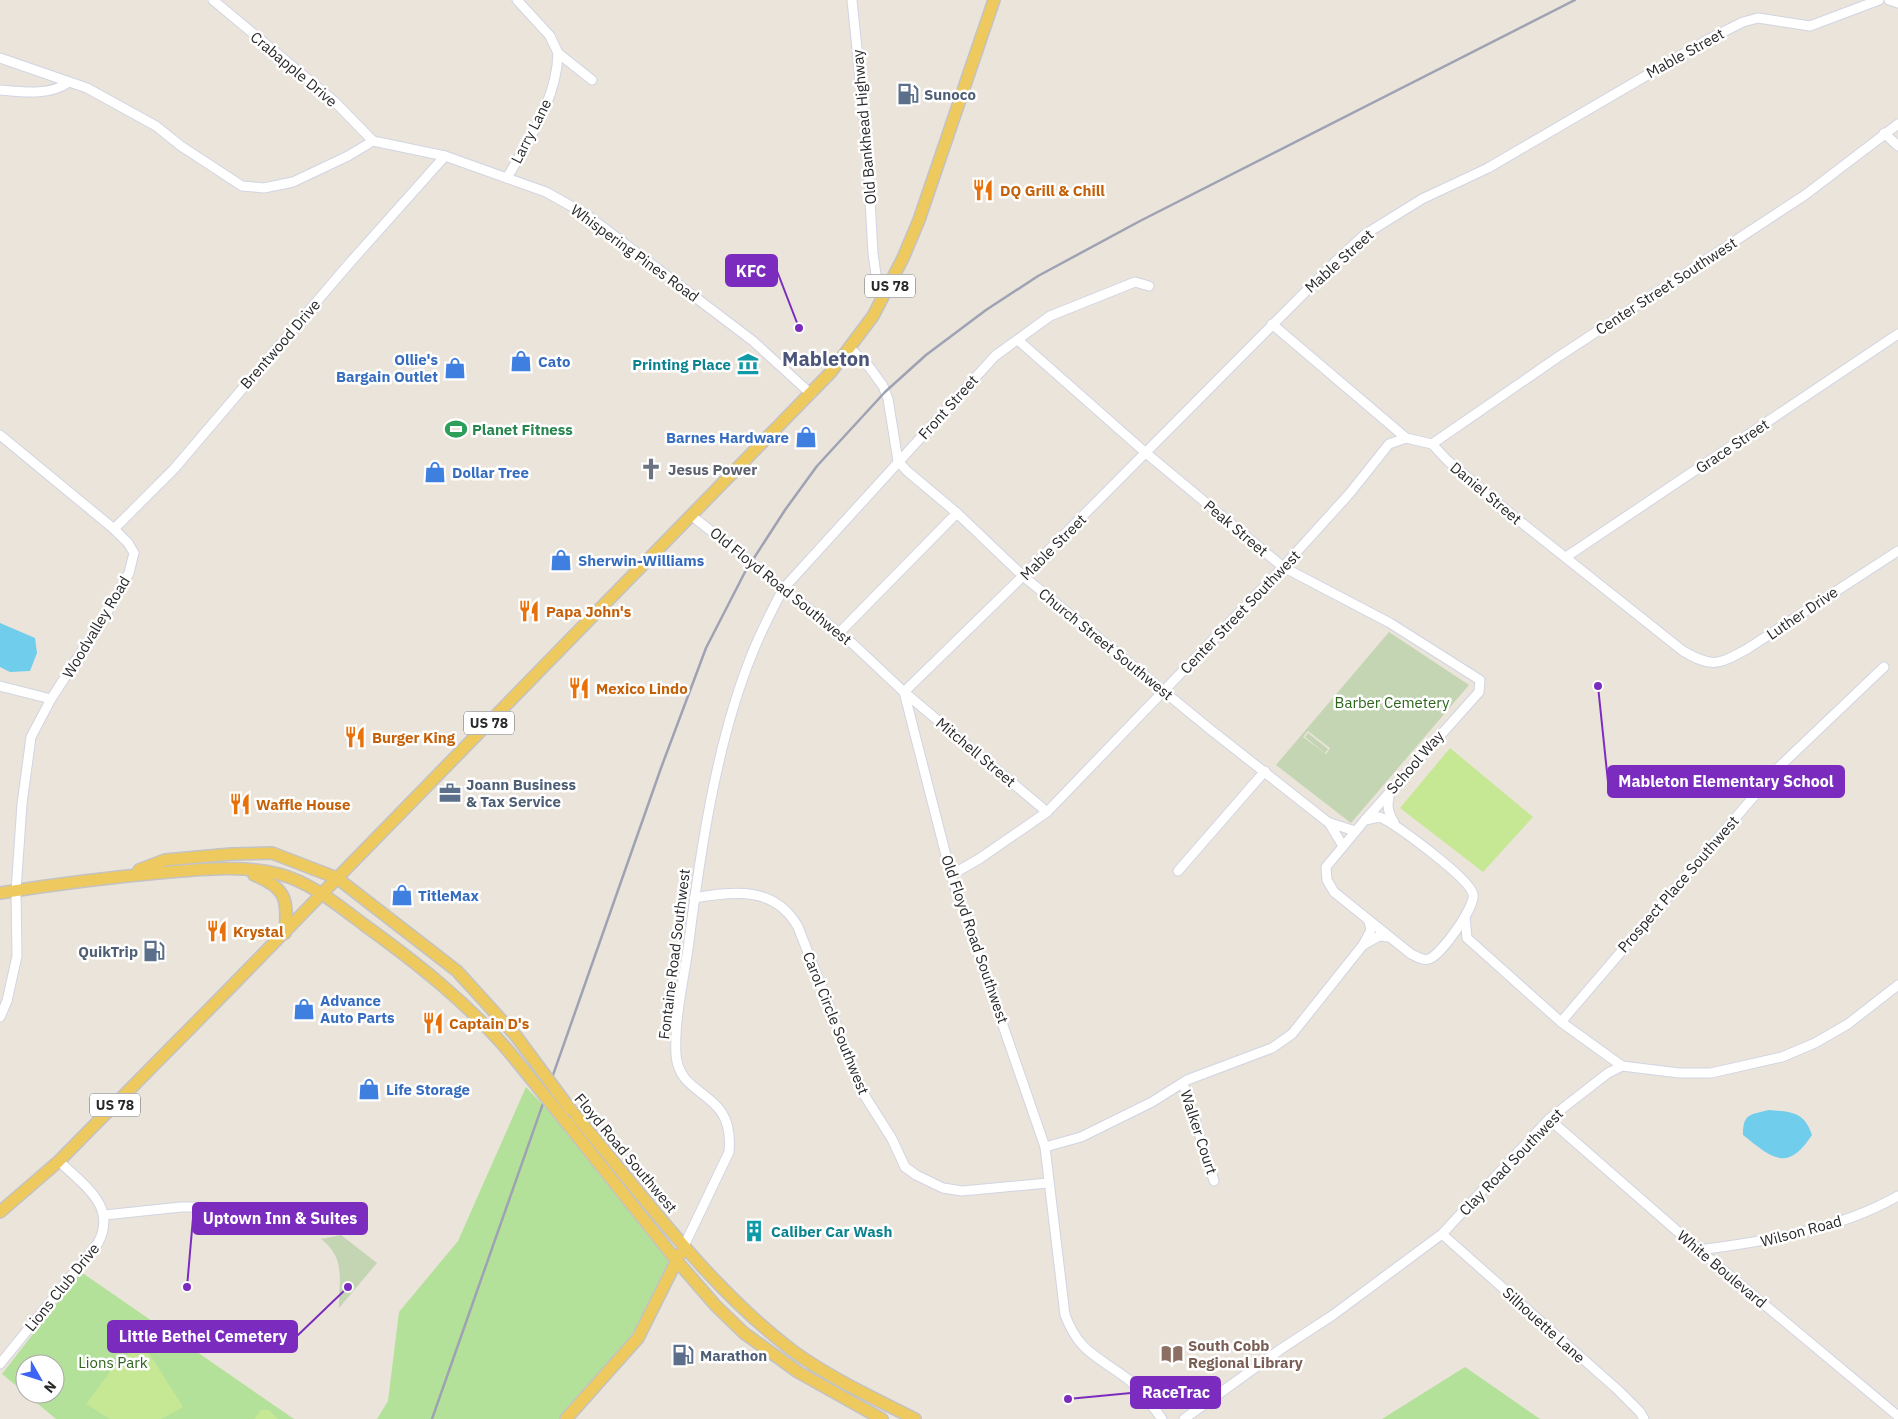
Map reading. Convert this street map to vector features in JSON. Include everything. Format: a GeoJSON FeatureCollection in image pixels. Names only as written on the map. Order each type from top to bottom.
{"type":"FeatureCollection","features":[{"type":"Feature","properties":{"kind":"main road","name":"US 78"},"geometry":{"type":"LineString","coordinates":[[0,1212],[58,1161],[285,932],[811,394],[850,348],[888,290],[919,220],[994,0]]}},
{"type":"Feature","properties":{"kind":"main road","name":"Floyd Road Southwest"},"geometry":{"type":"LineString","coordinates":[[125,875],[165,860],[231,854],[272,853],[337,878],[457,971],[516,1036],[570,1110],[684,1246],[741,1307],[793,1351],[836,1378],[915,1419]]}},
{"type":"Feature","properties":{"kind":"main road"},"geometry":{"type":"LineString","coordinates":[[0,893],[125,875],[208,868],[236,868],[268,880],[284,894],[287,913],[285,932]]}},
{"type":"Feature","properties":{"kind":"main road","name":"Floyd Road Southwest"},"geometry":{"type":"LineString","coordinates":[[236,868],[280,874],[322,894],[434,978],[479,1018],[511,1054],[677,1261],[716,1306],[760,1347],[814,1382],[882,1419]]}},
{"type":"Feature","properties":{"kind":"main road","name":"Fontaine Road Southwest"},"geometry":{"type":"LineString","coordinates":[[566,1419],[638,1338],[684,1246]]}},
{"type":"Feature","properties":{"kind":"street","name":"Crabapple Drive"},"geometry":{"type":"LineString","coordinates":[[213,0],[334,101],[373,141]]}},
{"type":"Feature","properties":{"kind":"street"},"geometry":{"type":"LineString","coordinates":[[517,0],[550,36],[558,53],[592,80]]}},
{"type":"Feature","properties":{"kind":"street","name":"Old Bankhead Highway"},"geometry":{"type":"LineString","coordinates":[[852,0],[867,148],[873,253],[876,275],[888,290]]}},
{"type":"Feature","properties":{"kind":"street","name":"Mable Street"},"geometry":{"type":"LineString","coordinates":[[904,692],[1023,576],[1272,324],[1364,234],[1422,199],[1488,168],[1708,39],[1743,22],[1758,18],[1810,26],[1879,0]]}},
{"type":"Feature","properties":{"kind":"street"},"geometry":{"type":"LineString","coordinates":[[1889,0],[1898,3]]}},
{"type":"Feature","properties":{"kind":"street","name":"Larry Lane"},"geometry":{"type":"LineString","coordinates":[[507,178],[546,108],[558,68],[558,53]]}},
{"type":"Feature","properties":{"kind":"street"},"geometry":{"type":"LineString","coordinates":[[0,58],[86,88],[156,126],[181,146],[242,186],[264,188],[293,182],[348,156],[373,141]]}},
{"type":"Feature","properties":{"kind":"street"},"geometry":{"type":"LineString","coordinates":[[0,90],[24,92],[59,90],[69,82]]}},
{"type":"Feature","properties":{"kind":"street","name":"Center Street Southwest"},"geometry":{"type":"LineString","coordinates":[[1432,444],[1558,357],[1805,195],[1898,124]]}},
{"type":"Feature","properties":{"kind":"street"},"geometry":{"type":"LineString","coordinates":[[1884,133],[1898,146]]}},
{"type":"Feature","properties":{"kind":"street","name":"Whispering Pines Road"},"geometry":{"type":"LineString","coordinates":[[373,141],[445,156],[546,192],[587,215],[752,341],[811,394]]}},
{"type":"Feature","properties":{"kind":"street","name":"Brentwood Drive"},"geometry":{"type":"LineString","coordinates":[[114,530],[174,468],[347,266],[445,156]]}},
{"type":"Feature","properties":{"kind":"street","name":"Front Street"},"geometry":{"type":"LineString","coordinates":[[783,589],[995,356],[1050,316],[1134,282],[1150,286]]}},
{"type":"Feature","properties":{"kind":"street"},"geometry":{"type":"LineString","coordinates":[[1272,324],[1406,438],[1432,444]]}},
{"type":"Feature","properties":{"kind":"street","name":"Grace Street"},"geometry":{"type":"LineString","coordinates":[[1566,557],[1898,334]]}},
{"type":"Feature","properties":{"kind":"street","name":"Peak Street"},"geometry":{"type":"LineString","coordinates":[[1018,340],[1146,453],[1283,566],[1390,623],[1480,680]]}},
{"type":"Feature","properties":{"kind":"street"},"geometry":{"type":"LineString","coordinates":[[850,348],[870,368],[883,386],[888,399],[898,461]]}},
{"type":"Feature","properties":{"kind":"street"},"geometry":{"type":"LineString","coordinates":[[0,435],[114,530]]}},
{"type":"Feature","properties":{"kind":"street","name":"Center Street Southwest"},"geometry":{"type":"LineString","coordinates":[[951,875],[980,859],[1047,812],[1283,566],[1350,493],[1389,444],[1406,438]]}},
{"type":"Feature","properties":{"kind":"street","name":"Daniel Street"},"geometry":{"type":"LineString","coordinates":[[1432,444],[1448,461],[1516,519],[1682,651],[1703,663]]}},
{"type":"Feature","properties":{"kind":"street","name":"Church Street Southwest"},"geometry":{"type":"LineString","coordinates":[[898,461],[1023,576],[1229,745],[1329,823],[1343,846]]}},
{"type":"Feature","properties":{"kind":"street"},"geometry":{"type":"LineString","coordinates":[[839,633],[956,513]]}},
{"type":"Feature","properties":{"kind":"street","name":"Old Floyd Road Southwest"},"geometry":{"type":"LineString","coordinates":[[692,516],[839,633],[889,676],[904,692],[951,875],[1045,1147],[1064,1314],[1071,1331],[1086,1350],[1139,1390],[1162,1419]]}},
{"type":"Feature","properties":{"kind":"street","name":"Woodvalley Road"},"geometry":{"type":"LineString","coordinates":[[51,699],[129,573],[134,553],[128,543],[114,530]]}},
{"type":"Feature","properties":{"kind":"street","name":"Luther Drive"},"geometry":{"type":"LineString","coordinates":[[1703,663],[1714,663],[1730,659],[1747,650],[1898,551]]}},
{"type":"Feature","properties":{"kind":"street","name":"Fontaine Road Southwest"},"geometry":{"type":"LineString","coordinates":[[684,1246],[728,1152],[730,1139],[725,1116],[719,1107],[683,1076],[676,1057],[694,898],[720,758],[751,655],[783,589]]}},
{"type":"Feature","properties":{"kind":"street","name":"Prospect Place Southwest"},"geometry":{"type":"LineString","coordinates":[[1561,1022],[1779,767],[1884,666]]}},
{"type":"Feature","properties":{"kind":"street","name":"School Way"},"geometry":{"type":"LineString","coordinates":[[1365,820],[1478,692],[1480,680]]}},
{"type":"Feature","properties":{"kind":"street"},"geometry":{"type":"LineString","coordinates":[[0,686],[51,699],[30,736],[22,804],[16,891],[17,956],[7,1001],[0,1017]]}},
{"type":"Feature","properties":{"kind":"street","name":"Mitchell Street"},"geometry":{"type":"LineString","coordinates":[[904,692],[1047,812]]}},
{"type":"Feature","properties":{"kind":"street"},"geometry":{"type":"LineString","coordinates":[[1178,871],[1266,772]]}},
{"type":"Feature","properties":{"kind":"street"},"geometry":{"type":"LineString","coordinates":[[1392,790],[1388,801],[1388,815],[1395,825]]}},
{"type":"Feature","properties":{"kind":"street"},"geometry":{"type":"LineString","coordinates":[[1380,817],[1395,825],[1471,888],[1474,901],[1465,917],[1430,959],[1420,959],[1390,937],[1334,892],[1326,880],[1326,867],[1365,820],[1380,817]]}},
{"type":"Feature","properties":{"kind":"street"},"geometry":{"type":"LineString","coordinates":[[1329,823],[1356,831]]}},
{"type":"Feature","properties":{"kind":"street","name":"Carol Circle Southwest"},"geometry":{"type":"LineString","coordinates":[[694,898],[726,892],[749,894],[763,897],[787,910],[801,935],[863,1093],[892,1140],[905,1167],[916,1175],[943,1188],[962,1191],[1048,1183]]}},
{"type":"Feature","properties":{"kind":"street"},"geometry":{"type":"LineString","coordinates":[[1465,917],[1467,938],[1561,1022],[1622,1066],[1680,1074],[1710,1073],[1782,1057],[1815,1043],[1848,1024],[1898,985]]}},
{"type":"Feature","properties":{"kind":"street"},"geometry":{"type":"LineString","coordinates":[[1045,1147],[1081,1137],[1102,1128],[1183,1083],[1272,1048],[1292,1034],[1363,945],[1371,930],[1369,921]]}},
{"type":"Feature","properties":{"kind":"street"},"geometry":{"type":"LineString","coordinates":[[1363,945],[1379,936],[1390,937]]}},
{"type":"Feature","properties":{"kind":"street"},"geometry":{"type":"LineString","coordinates":[[1445,942],[1467,938]]}},
{"type":"Feature","properties":{"kind":"street","name":"Clay Road Southwest"},"geometry":{"type":"LineString","coordinates":[[1184,1419],[1281,1348],[1333,1315],[1442,1234],[1549,1119],[1608,1073],[1622,1066]]}},
{"type":"Feature","properties":{"kind":"street","name":"Walker Court"},"geometry":{"type":"LineString","coordinates":[[1183,1083],[1214,1181]]}},
{"type":"Feature","properties":{"kind":"street","name":"White Boulevard"},"geometry":{"type":"LineString","coordinates":[[1549,1119],[1699,1250],[1898,1416]]}},
{"type":"Feature","properties":{"kind":"street"},"geometry":{"type":"LineString","coordinates":[[58,1161],[94,1197],[105,1215],[181,1207],[205,1207],[273,1222],[332,1220]]}},
{"type":"Feature","properties":{"kind":"street","name":"Wilson Road"},"geometry":{"type":"LineString","coordinates":[[1699,1250],[1770,1241],[1858,1216],[1896,1199]]}},
{"type":"Feature","properties":{"kind":"street","name":"Lions Club Drive"},"geometry":{"type":"LineString","coordinates":[[0,1364],[98,1243],[104,1230],[105,1215]]}},
{"type":"Feature","properties":{"kind":"street","name":"Silhouette Lane"},"geometry":{"type":"LineString","coordinates":[[1442,1234],[1618,1390],[1640,1412],[1644,1419]]}},
{"type":"Feature","properties":{"kind":"green space","name":"Barber Cemetery"},"geometry":{"type":"Polygon","coordinates":[[[1389,632],[1469,685],[1351,823],[1276,765],[1389,632]],[[1308,731],[1303,737],[1326,754],[1330,748],[1308,731]]]}},
{"type":"Feature","properties":{"kind":"green space"},"geometry":{"type":"Polygon","coordinates":[[[1308,733],[1328,749],[1325,753],[1305,737],[1308,733]]]}},
{"type":"Feature","properties":{"kind":"green space"},"geometry":{"type":"Polygon","coordinates":[[[1450,748],[1533,817],[1483,872],[1400,808],[1450,748]]]}},
{"type":"Feature","properties":{"kind":"green space"},"geometry":{"type":"Polygon","coordinates":[[[526,1087],[562,1125],[676,1258],[664,1291],[581,1404],[567,1419],[377,1419],[388,1401],[399,1312],[458,1241],[526,1087]]]}},
{"type":"Feature","properties":{"kind":"green space"},"geometry":{"type":"Polygon","coordinates":[[[341,1235],[377,1263],[339,1308],[340,1279],[338,1262],[329,1246],[321,1239],[341,1235]]]}},
{"type":"Feature","properties":{"kind":"green space","name":"Lions Park"},"geometry":{"type":"Polygon","coordinates":[[[81,1272],[294,1419],[56,1419],[38,1404],[65,1404],[65,1354],[17,1354],[81,1272]]]}},
{"type":"Feature","properties":{"kind":"green space"},"geometry":{"type":"Polygon","coordinates":[[[136,1349],[143,1349],[149,1353],[183,1407],[161,1419],[110,1419],[86,1404],[119,1360],[136,1349]]]}},
{"type":"Feature","properties":{"kind":"green space","name":"Lions Park"},"geometry":{"type":"Polygon","coordinates":[[[15,1357],[15,1385],[2,1374],[15,1357]]]}},
{"type":"Feature","properties":{"kind":"green space"},"geometry":{"type":"Polygon","coordinates":[[[1465,1367],[1540,1419],[1382,1419],[1465,1367]]]}},
{"type":"Feature","properties":{"kind":"green space"},"geometry":{"type":"Polygon","coordinates":[[[261,1410],[269,1410],[278,1419],[254,1419],[261,1410]]]}},
{"type":"Feature","properties":{"kind":"water"},"geometry":{"type":"Polygon","coordinates":[[[0,623],[35,638],[37,653],[30,671],[10,672],[0,667],[0,623]]]}},
{"type":"Feature","properties":{"kind":"water"},"geometry":{"type":"Polygon","coordinates":[[[1769,1110],[1796,1114],[1805,1121],[1812,1135],[1803,1147],[1787,1158],[1771,1155],[1743,1135],[1744,1123],[1749,1116],[1769,1110]]]}},
{"type":"Feature","properties":{"kind":"railway"},"geometry":{"type":"LineString","coordinates":[[432,1419],[661,768],[706,648],[745,572],[785,510],[817,466],[885,392],[926,355],[986,310],[1038,276],[1140,221],[1575,0]]}},
{"type":"Feature","properties":{"kind":"place","name":"Sunoco"},"geometry":{"type":"Point","coordinates":[908,94]}},
{"type":"Feature","properties":{"kind":"place","name":"DQ Grill & Chill"},"geometry":{"type":"Point","coordinates":[983,190]}},
{"type":"Feature","properties":{"kind":"place","name":"KFC"},"geometry":{"type":"Point","coordinates":[799,328]}},
{"type":"Feature","properties":{"kind":"place","name":"Cato"},"geometry":{"type":"Point","coordinates":[521,361]}},
{"type":"Feature","properties":{"kind":"place","name":"Printing Place"},"geometry":{"type":"Point","coordinates":[748,364]}},
{"type":"Feature","properties":{"kind":"place","name":"Ollie's Bargain Outlet"},"geometry":{"type":"Point","coordinates":[455,368]}},
{"type":"Feature","properties":{"kind":"place","name":"Planet Fitness"},"geometry":{"type":"Point","coordinates":[456,429]}},
{"type":"Feature","properties":{"kind":"place","name":"Barnes Hardware"},"geometry":{"type":"Point","coordinates":[806,437]}},
{"type":"Feature","properties":{"kind":"place","name":"Jesus Power"},"geometry":{"type":"Point","coordinates":[651,469]}},
{"type":"Feature","properties":{"kind":"place","name":"Dollar Tree"},"geometry":{"type":"Point","coordinates":[435,472]}},
{"type":"Feature","properties":{"kind":"place","name":"Sherwin-Williams"},"geometry":{"type":"Point","coordinates":[561,560]}},
{"type":"Feature","properties":{"kind":"place","name":"Papa John's"},"geometry":{"type":"Point","coordinates":[529,611]}},
{"type":"Feature","properties":{"kind":"place","name":"Mableton Elementary School"},"geometry":{"type":"Point","coordinates":[1598,686]}},
{"type":"Feature","properties":{"kind":"place","name":"Mexico Lindo"},"geometry":{"type":"Point","coordinates":[579,688]}},
{"type":"Feature","properties":{"kind":"place","name":"Burger King"},"geometry":{"type":"Point","coordinates":[355,737]}},
{"type":"Feature","properties":{"kind":"place","name":"Joann Business & Tax Service"},"geometry":{"type":"Point","coordinates":[450,793]}},
{"type":"Feature","properties":{"kind":"place","name":"Waffle House"},"geometry":{"type":"Point","coordinates":[240,804]}},
{"type":"Feature","properties":{"kind":"place","name":"TitleMax"},"geometry":{"type":"Point","coordinates":[402,895]}},
{"type":"Feature","properties":{"kind":"place","name":"Krystal"},"geometry":{"type":"Point","coordinates":[217,931]}},
{"type":"Feature","properties":{"kind":"place","name":"QuikTrip"},"geometry":{"type":"Point","coordinates":[154,951]}},
{"type":"Feature","properties":{"kind":"place","name":"Advance Auto Parts"},"geometry":{"type":"Point","coordinates":[304,1009]}},
{"type":"Feature","properties":{"kind":"place","name":"Captain D's"},"geometry":{"type":"Point","coordinates":[433,1023]}},
{"type":"Feature","properties":{"kind":"place","name":"Life Storage"},"geometry":{"type":"Point","coordinates":[369,1089]}},
{"type":"Feature","properties":{"kind":"place","name":"Caliber Car Wash"},"geometry":{"type":"Point","coordinates":[754,1231]}},
{"type":"Feature","properties":{"kind":"place","name":"Uptown Inn & Suites"},"geometry":{"type":"Point","coordinates":[187,1287]}},
{"type":"Feature","properties":{"kind":"place","name":"Little Bethel Cemetery"},"geometry":{"type":"Point","coordinates":[348,1287]}},
{"type":"Feature","properties":{"kind":"place","name":"South Cobb Regional Library"},"geometry":{"type":"Point","coordinates":[1172,1354]}},
{"type":"Feature","properties":{"kind":"place","name":"Marathon"},"geometry":{"type":"Point","coordinates":[683,1355]}},
{"type":"Feature","properties":{"kind":"place","name":"RaceTrac"},"geometry":{"type":"Point","coordinates":[1068,1399]}},
{"type":"Feature","properties":{"kind":"district","name":"Mableton"},"geometry":{"type":"Point","coordinates":[826,358]}}]}
